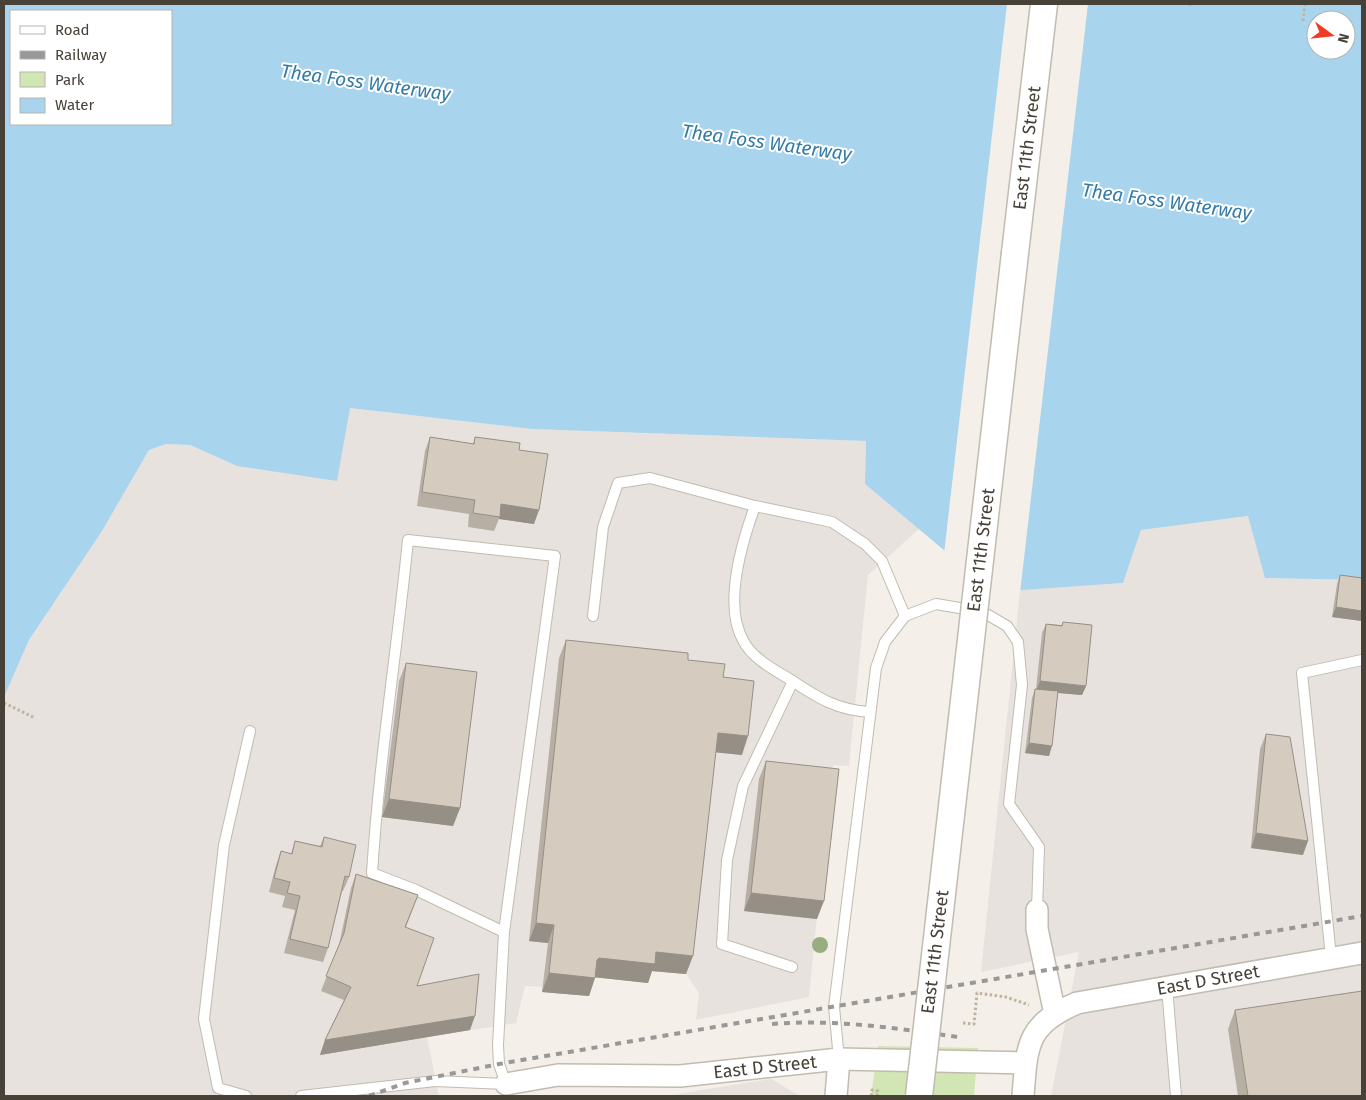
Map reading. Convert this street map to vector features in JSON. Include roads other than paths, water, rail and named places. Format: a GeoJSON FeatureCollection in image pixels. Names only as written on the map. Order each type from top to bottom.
{"type":"FeatureCollection","features":[{"type":"Feature","properties":{"kind":"street","name":"East 11th Street"},"geometry":{"type":"LineString","coordinates":[[918,1096],[1044,4]]}},
{"type":"Feature","properties":{"kind":"street"},"geometry":{"type":"LineString","coordinates":[[1023,1096],[1025,1063],[1032,1037],[1045,1020],[1055,1014],[1037,929],[1037,910]]}},
{"type":"Feature","properties":{"kind":"street","name":"East D Street"},"geometry":{"type":"LineString","coordinates":[[1055,1014],[1077,1003],[1362,953]]}},
{"type":"Feature","properties":{"kind":"street"},"geometry":{"type":"LineString","coordinates":[[836,1096],[839,1060]]}},
{"type":"Feature","properties":{"kind":"street","name":"East D Street"},"geometry":{"type":"LineString","coordinates":[[506,1084],[558,1075],[680,1076],[839,1060],[1025,1063]]}},
{"type":"Feature","properties":{"kind":"lane"},"geometry":{"type":"LineString","coordinates":[[593,616],[604,528],[618,483],[650,478],[755,506],[832,522],[864,544],[882,561],[905,616]]}},
{"type":"Feature","properties":{"kind":"lane"},"geometry":{"type":"LineString","coordinates":[[755,506],[741,546],[736,599],[736,626],[744,644],[755,655],[793,682],[832,706],[870,712]]}},
{"type":"Feature","properties":{"kind":"lane"},"geometry":{"type":"LineString","coordinates":[[301,1096],[435,1081],[506,1084],[499,1064],[498,1045],[504,932],[555,556],[408,540],[399,630],[377,788],[372,873],[416,890],[504,932]]}},
{"type":"Feature","properties":{"kind":"lane"},"geometry":{"type":"LineString","coordinates":[[839,1060],[834,1007],[876,668],[885,642],[905,616],[936,604],[983,612],[1007,626],[1018,642],[1022,684],[1009,804],[1039,847],[1037,910]]}},
{"type":"Feature","properties":{"kind":"lane"},"geometry":{"type":"LineString","coordinates":[[1331,957],[1302,673],[1362,660]]}},
{"type":"Feature","properties":{"kind":"lane"},"geometry":{"type":"LineString","coordinates":[[792,967],[722,944],[727,860],[743,786],[793,682]]}},
{"type":"Feature","properties":{"kind":"lane"},"geometry":{"type":"LineString","coordinates":[[246,1096],[218,1088],[204,1019],[224,845],[250,731]]}},
{"type":"Feature","properties":{"kind":"lane"},"geometry":{"type":"LineString","coordinates":[[1167,987],[1176,1096]]}},
{"type":"Feature","properties":{"kind":"water","name":"Thea Foss Waterway"},"geometry":{"type":"Polygon","coordinates":[[[4,4],[1362,4],[1362,580],[1265,578],[1248,516],[1141,530],[1123,583],[994,592],[865,484],[866,441],[532,429],[350,408],[337,481],[237,466],[190,445],[166,444],[149,450],[102,531],[29,640],[4,697],[4,4]]]}},
{"type":"Feature","properties":{"kind":"railway"},"geometry":{"type":"LineString","coordinates":[[369,1096],[405,1083],[499,1064],[1362,916]]}},
{"type":"Feature","properties":{"kind":"railway"},"geometry":{"type":"LineString","coordinates":[[772,1024],[842,1024],[958,1037]]}}]}
